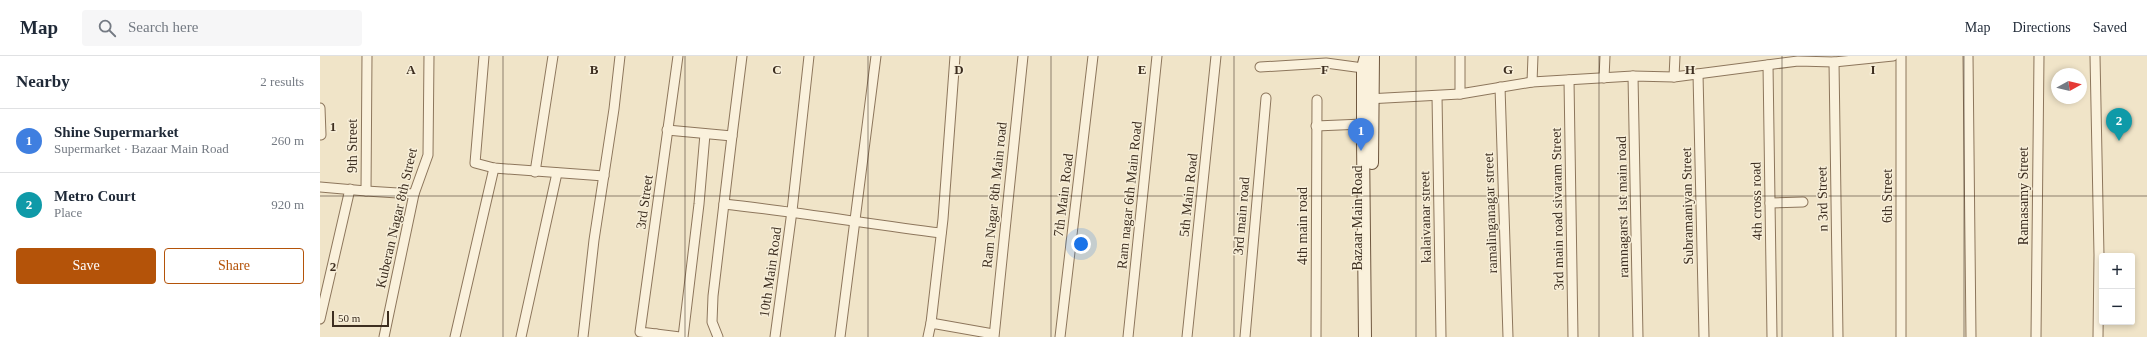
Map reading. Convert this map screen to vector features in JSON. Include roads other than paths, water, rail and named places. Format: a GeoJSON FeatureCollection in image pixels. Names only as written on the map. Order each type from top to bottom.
{"type":"FeatureCollection","features":[{"type":"Feature","properties":{"kind":"main road"},"geometry":{"type":"LineString","coordinates":[[1366,337],[1363,124],[1373,56]]}},
{"type":"Feature","properties":{"kind":"main road"},"geometry":{"type":"LineString","coordinates":[[1364,62],[1367,99]]}},
{"type":"Feature","properties":{"kind":"main road","name":"Bazaar Main Road"},"geometry":{"type":"LineString","coordinates":[[1367,99],[1372,337]]}},
{"type":"Feature","properties":{"kind":"street","name":"9th Street"},"geometry":{"type":"LineString","coordinates":[[320,187],[366,191],[367,56]]}},
{"type":"Feature","properties":{"kind":"street","name":"Kuberan Nagar 8th Street"},"geometry":{"type":"LineString","coordinates":[[384,337],[414,194],[428,155],[429,56]]}},
{"type":"Feature","properties":{"kind":"street"},"geometry":{"type":"LineString","coordinates":[[484,56],[474,160],[479,165],[494,168],[604,176]]}},
{"type":"Feature","properties":{"kind":"street"},"geometry":{"type":"LineString","coordinates":[[535,172],[553,56]]}},
{"type":"Feature","properties":{"kind":"street"},"geometry":{"type":"LineString","coordinates":[[583,337],[594,240],[620,56]]}},
{"type":"Feature","properties":{"kind":"street","name":"3rd Street"},"geometry":{"type":"LineString","coordinates":[[656,336],[640,332],[678,56]]}},
{"type":"Feature","properties":{"kind":"street"},"geometry":{"type":"LineString","coordinates":[[718,337],[712,322],[713,296],[742,56]]}},
{"type":"Feature","properties":{"kind":"street","name":"10th Main Road"},"geometry":{"type":"LineString","coordinates":[[775,337],[792,211],[809,56]]}},
{"type":"Feature","properties":{"kind":"street"},"geometry":{"type":"LineString","coordinates":[[840,337],[876,56]]}},
{"type":"Feature","properties":{"kind":"street"},"geometry":{"type":"LineString","coordinates":[[928,337],[931,323],[941,233],[955,56]]}},
{"type":"Feature","properties":{"kind":"street","name":"Ram Nagar 8th Main road"},"geometry":{"type":"LineString","coordinates":[[993,335],[1022,56]]}},
{"type":"Feature","properties":{"kind":"street","name":"7th Main Road"},"geometry":{"type":"LineString","coordinates":[[1060,337],[1093,56]]}},
{"type":"Feature","properties":{"kind":"street","name":"Ram nagar 6th Main Road"},"geometry":{"type":"LineString","coordinates":[[1128,337],[1157,56]]}},
{"type":"Feature","properties":{"kind":"street","name":"5th Main Road"},"geometry":{"type":"LineString","coordinates":[[1187,337],[1216,56]]}},
{"type":"Feature","properties":{"kind":"street"},"geometry":{"type":"LineString","coordinates":[[1460,56],[1460,94]]}},
{"type":"Feature","properties":{"kind":"street"},"geometry":{"type":"LineString","coordinates":[[1532,82],[1533,56]]}},
{"type":"Feature","properties":{"kind":"street"},"geometry":{"type":"LineString","coordinates":[[1604,78],[1605,56]]}},
{"type":"Feature","properties":{"kind":"street"},"geometry":{"type":"LineString","coordinates":[[1674,56],[1674,76]]}},
{"type":"Feature","properties":{"kind":"street"},"geometry":{"type":"LineString","coordinates":[[1367,99],[1460,94],[1532,82],[1698,74],[1763,62],[1798,59],[1834,62],[1845,58],[1893,56]]}},
{"type":"Feature","properties":{"kind":"street","name":"6th Street"},"geometry":{"type":"LineString","coordinates":[[1901,56],[1901,337]]}},
{"type":"Feature","properties":{"kind":"street"},"geometry":{"type":"LineString","coordinates":[[1968,56],[1971,337]]}},
{"type":"Feature","properties":{"kind":"street","name":"Ramasamy Street"},"geometry":{"type":"LineString","coordinates":[[2036,337],[2039,56]]}},
{"type":"Feature","properties":{"kind":"street"},"geometry":{"type":"LineString","coordinates":[[2095,56],[2099,255],[2098,337]]}},
{"type":"Feature","properties":{"kind":"street"},"geometry":{"type":"LineString","coordinates":[[1260,67],[1364,62]]}},
{"type":"Feature","properties":{"kind":"street","name":"4th cross road"},"geometry":{"type":"LineString","coordinates":[[1763,62],[1770,203],[1772,337]]}},
{"type":"Feature","properties":{"kind":"street","name":"n 3rd Street"},"geometry":{"type":"LineString","coordinates":[[1834,62],[1838,337]]}},
{"type":"Feature","properties":{"kind":"street","name":"Subramaniyan Street"},"geometry":{"type":"LineString","coordinates":[[1698,74],[1704,337]]}},
{"type":"Feature","properties":{"kind":"street","name":"ramnagarst 1st main road"},"geometry":{"type":"LineString","coordinates":[[1633,76],[1638,337]]}},
{"type":"Feature","properties":{"kind":"street","name":"3rd main road sivaram Street"},"geometry":{"type":"LineString","coordinates":[[1569,80],[1573,337]]}},
{"type":"Feature","properties":{"kind":"street","name":"ramalinganagar street"},"geometry":{"type":"LineString","coordinates":[[1500,87],[1508,337]]}},
{"type":"Feature","properties":{"kind":"street","name":"kalaivanar street"},"geometry":{"type":"LineString","coordinates":[[1437,96],[1440,337]]}},
{"type":"Feature","properties":{"kind":"street","name":"3rd main road"},"geometry":{"type":"LineString","coordinates":[[1245,337],[1266,98]]}},
{"type":"Feature","properties":{"kind":"street","name":"4th main road"},"geometry":{"type":"LineString","coordinates":[[1316,337],[1317,100]]}},
{"type":"Feature","properties":{"kind":"street"},"geometry":{"type":"LineString","coordinates":[[320,108],[321,135]]}},
{"type":"Feature","properties":{"kind":"street"},"geometry":{"type":"LineString","coordinates":[[1316,121],[1363,124]]}},
{"type":"Feature","properties":{"kind":"street"},"geometry":{"type":"LineString","coordinates":[[668,130],[732,136]]}},
{"type":"Feature","properties":{"kind":"street"},"geometry":{"type":"LineString","coordinates":[[656,336],[681,337],[699,204],[705,134]]}},
{"type":"Feature","properties":{"kind":"street"},"geometry":{"type":"LineString","coordinates":[[455,337],[494,168]]}},
{"type":"Feature","properties":{"kind":"street"},"geometry":{"type":"LineString","coordinates":[[521,337],[557,173]]}},
{"type":"Feature","properties":{"kind":"street"},"geometry":{"type":"LineString","coordinates":[[320,319],[350,189]]}},
{"type":"Feature","properties":{"kind":"street"},"geometry":{"type":"LineString","coordinates":[[366,191],[414,194]]}},
{"type":"Feature","properties":{"kind":"street"},"geometry":{"type":"LineString","coordinates":[[1770,203],[1803,202]]}},
{"type":"Feature","properties":{"kind":"street"},"geometry":{"type":"LineString","coordinates":[[724,204],[792,211],[855,222],[941,233]]}},
{"type":"Feature","properties":{"kind":"street"},"geometry":{"type":"LineString","coordinates":[[931,323],[993,335]]}},
{"type":"Feature","properties":{"kind":"place","name":"Metro Court"},"geometry":{"type":"Point","coordinates":[2119,141]}},
{"type":"Feature","properties":{"kind":"place","name":"Shine Supermarket"},"geometry":{"type":"Point","coordinates":[1361,151]}}]}
